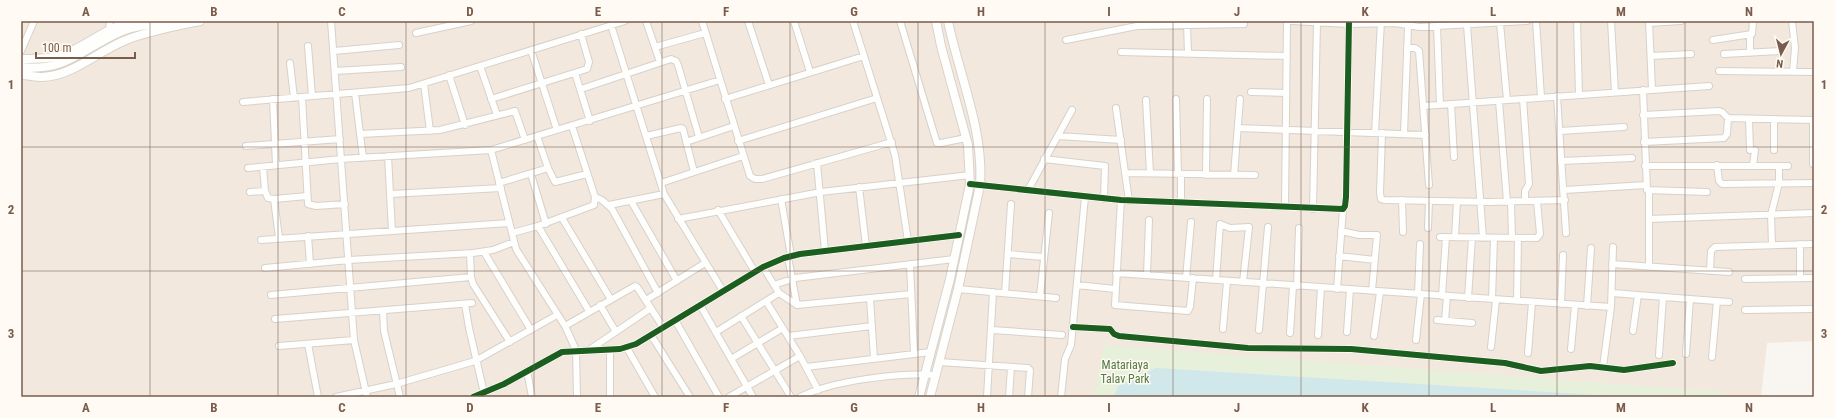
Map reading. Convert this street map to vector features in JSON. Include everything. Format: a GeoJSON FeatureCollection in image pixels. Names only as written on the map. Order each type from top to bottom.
{"type":"FeatureCollection","features":[{"type":"Feature","properties":{"kind":"main road"},"geometry":{"type":"LineString","coordinates":[[21,59],[35,59],[67,53],[109,25],[133,21]]}},
{"type":"Feature","properties":{"kind":"main road"},"geometry":{"type":"LineString","coordinates":[[21,67],[50,67],[68,62],[121,31],[170,21]]}},
{"type":"Feature","properties":{"kind":"main road"},"geometry":{"type":"LineString","coordinates":[[21,75],[42,77],[56,74],[83,63],[127,39],[200,21]]}},
{"type":"Feature","properties":{"kind":"main road"},"geometry":{"type":"LineString","coordinates":[[919,397],[954,259],[970,184],[969,153],[966,138],[941,46],[936,21]]}},
{"type":"Feature","properties":{"kind":"main road"},"geometry":{"type":"LineString","coordinates":[[930,397],[958,289],[980,185],[979,147],[948,21]]}},
{"type":"Feature","properties":{"kind":"street"},"geometry":{"type":"LineString","coordinates":[[21,51],[34,21]]}},
{"type":"Feature","properties":{"kind":"street"},"geometry":{"type":"LineString","coordinates":[[331,21],[354,340],[366,394]]}},
{"type":"Feature","properties":{"kind":"street"},"geometry":{"type":"LineString","coordinates":[[416,33],[471,21]]}},
{"type":"Feature","properties":{"kind":"street"},"geometry":{"type":"LineString","coordinates":[[243,102],[409,88],[625,21]]}},
{"type":"Feature","properties":{"kind":"street"},"geometry":{"type":"LineString","coordinates":[[646,21],[660,62]]}},
{"type":"Feature","properties":{"kind":"street"},"geometry":{"type":"LineString","coordinates":[[702,21],[750,176],[755,179],[762,179],[892,142]]}},
{"type":"Feature","properties":{"kind":"street"},"geometry":{"type":"LineString","coordinates":[[748,21],[769,85]]}},
{"type":"Feature","properties":{"kind":"street"},"geometry":{"type":"LineString","coordinates":[[794,21],[810,72]]}},
{"type":"Feature","properties":{"kind":"street"},"geometry":{"type":"LineString","coordinates":[[853,21],[892,142],[900,182],[908,242]]}},
{"type":"Feature","properties":{"kind":"street"},"geometry":{"type":"LineString","coordinates":[[900,21],[937,143],[966,138]]}},
{"type":"Feature","properties":{"kind":"street"},"geometry":{"type":"LineString","coordinates":[[1285,207],[1287,21]]}},
{"type":"Feature","properties":{"kind":"street"},"geometry":{"type":"LineString","coordinates":[[1292,21],[1381,22],[1437,26],[1447,23],[1467,25],[1488,22],[1500,23],[1526,21]]}},
{"type":"Feature","properties":{"kind":"street"},"geometry":{"type":"LineString","coordinates":[[1536,21],[1541,97]]}},
{"type":"Feature","properties":{"kind":"street"},"geometry":{"type":"LineString","coordinates":[[1577,21],[1579,94]]}},
{"type":"Feature","properties":{"kind":"street"},"geometry":{"type":"LineString","coordinates":[[1611,21],[1614,92]]}},
{"type":"Feature","properties":{"kind":"street"},"geometry":{"type":"LineString","coordinates":[[1652,89],[1649,22],[1681,21]]}},
{"type":"Feature","properties":{"kind":"street"},"geometry":{"type":"LineString","coordinates":[[1750,53],[1750,35],[1753,29],[1753,21]]}},
{"type":"Feature","properties":{"kind":"street"},"geometry":{"type":"LineString","coordinates":[[1792,21],[1794,44],[1793,71]]}},
{"type":"Feature","properties":{"kind":"street"},"geometry":{"type":"LineString","coordinates":[[1313,209],[1316,131],[1315,22]]}},
{"type":"Feature","properties":{"kind":"street"},"geometry":{"type":"LineString","coordinates":[[1337,288],[1343,209],[1345,206],[1346,197],[1349,22]]}},
{"type":"Feature","properties":{"kind":"street"},"geometry":{"type":"LineString","coordinates":[[1375,133],[1381,22]]}},
{"type":"Feature","properties":{"kind":"street"},"geometry":{"type":"LineString","coordinates":[[1500,23],[1507,100]]}},
{"type":"Feature","properties":{"kind":"street"},"geometry":{"type":"LineString","coordinates":[[1187,24],[1188,53]]}},
{"type":"Feature","properties":{"kind":"street"},"geometry":{"type":"LineString","coordinates":[[1066,40],[1137,26],[1244,24]]}},
{"type":"Feature","properties":{"kind":"street"},"geometry":{"type":"LineString","coordinates":[[611,25],[664,194],[722,291]]}},
{"type":"Feature","properties":{"kind":"street"},"geometry":{"type":"LineString","coordinates":[[1404,134],[1407,48],[1411,25]]}},
{"type":"Feature","properties":{"kind":"street"},"geometry":{"type":"LineString","coordinates":[[1467,25],[1482,202],[1483,238]]}},
{"type":"Feature","properties":{"kind":"street"},"geometry":{"type":"LineString","coordinates":[[1437,26],[1440,105]]}},
{"type":"Feature","properties":{"kind":"street"},"geometry":{"type":"LineString","coordinates":[[655,47],[705,32]]}},
{"type":"Feature","properties":{"kind":"street"},"geometry":{"type":"LineString","coordinates":[[491,99],[587,70],[590,62],[581,34]]}},
{"type":"Feature","properties":{"kind":"street"},"geometry":{"type":"LineString","coordinates":[[1713,40],[1750,35]]}},
{"type":"Feature","properties":{"kind":"street"},"geometry":{"type":"LineString","coordinates":[[334,51],[399,45]]}},
{"type":"Feature","properties":{"kind":"street"},"geometry":{"type":"LineString","coordinates":[[308,46],[312,96]]}},
{"type":"Feature","properties":{"kind":"street"},"geometry":{"type":"LineString","coordinates":[[1407,48],[1415,48],[1419,51],[1426,135],[1428,186]]}},
{"type":"Feature","properties":{"kind":"street"},"geometry":{"type":"LineString","coordinates":[[531,50],[557,130]]}},
{"type":"Feature","properties":{"kind":"street"},"geometry":{"type":"LineString","coordinates":[[1724,54],[1781,51]]}},
{"type":"Feature","properties":{"kind":"street"},"geometry":{"type":"LineString","coordinates":[[1121,52],[1287,56]]}},
{"type":"Feature","properties":{"kind":"street"},"geometry":{"type":"LineString","coordinates":[[1651,56],[1691,54]]}},
{"type":"Feature","properties":{"kind":"street"},"geometry":{"type":"LineString","coordinates":[[725,99],[864,56]]}},
{"type":"Feature","properties":{"kind":"street"},"geometry":{"type":"LineString","coordinates":[[581,89],[671,58],[676,61],[699,137]]}},
{"type":"Feature","properties":{"kind":"street"},"geometry":{"type":"LineString","coordinates":[[290,63],[294,98]]}},
{"type":"Feature","properties":{"kind":"street"},"geometry":{"type":"LineString","coordinates":[[480,66],[497,115]]}},
{"type":"Feature","properties":{"kind":"street"},"geometry":{"type":"LineString","coordinates":[[335,71],[401,67]]}},
{"type":"Feature","properties":{"kind":"street"},"geometry":{"type":"LineString","coordinates":[[1718,71],[1814,72]]}},
{"type":"Feature","properties":{"kind":"street"},"geometry":{"type":"LineString","coordinates":[[575,73],[590,121]]}},
{"type":"Feature","properties":{"kind":"street"},"geometry":{"type":"LineString","coordinates":[[449,75],[465,125]]}},
{"type":"Feature","properties":{"kind":"street"},"geometry":{"type":"LineString","coordinates":[[248,168],[342,159],[491,150],[590,121],[720,80]]}},
{"type":"Feature","properties":{"kind":"street"},"geometry":{"type":"LineString","coordinates":[[424,84],[430,131]]}},
{"type":"Feature","properties":{"kind":"street"},"geometry":{"type":"LineString","coordinates":[[1424,106],[1709,86]]}},
{"type":"Feature","properties":{"kind":"street"},"geometry":{"type":"LineString","coordinates":[[1643,90],[1646,185],[1649,191],[1648,267]]}},
{"type":"Feature","properties":{"kind":"street"},"geometry":{"type":"LineString","coordinates":[[355,92],[363,158]]}},
{"type":"Feature","properties":{"kind":"street"},"geometry":{"type":"LineString","coordinates":[[1251,92],[1286,93]]}},
{"type":"Feature","properties":{"kind":"street"},"geometry":{"type":"LineString","coordinates":[[1557,96],[1566,233]]}},
{"type":"Feature","properties":{"kind":"street"},"geometry":{"type":"LineString","coordinates":[[302,97],[308,204],[311,206],[345,204]]}},
{"type":"Feature","properties":{"kind":"street"},"geometry":{"type":"LineString","coordinates":[[738,141],[877,98]]}},
{"type":"Feature","properties":{"kind":"street"},"geometry":{"type":"LineString","coordinates":[[273,99],[276,166]]}},
{"type":"Feature","properties":{"kind":"street"},"geometry":{"type":"LineString","coordinates":[[1176,99],[1181,202]]}},
{"type":"Feature","properties":{"kind":"street"},"geometry":{"type":"LineString","coordinates":[[1206,175],[1207,99]]}},
{"type":"Feature","properties":{"kind":"street"},"geometry":{"type":"LineString","coordinates":[[1234,175],[1240,99]]}},
{"type":"Feature","properties":{"kind":"street"},"geometry":{"type":"LineString","coordinates":[[1523,99],[1529,184],[1525,192],[1525,201]]}},
{"type":"Feature","properties":{"kind":"street"},"geometry":{"type":"LineString","coordinates":[[1146,100],[1150,173]]}},
{"type":"Feature","properties":{"kind":"street"},"geometry":{"type":"LineString","coordinates":[[1499,101],[1509,202],[1515,238],[1517,301]]}},
{"type":"Feature","properties":{"kind":"street"},"geometry":{"type":"LineString","coordinates":[[1451,104],[1454,157]]}},
{"type":"Feature","properties":{"kind":"street"},"geometry":{"type":"LineString","coordinates":[[1116,108],[1129,201]]}},
{"type":"Feature","properties":{"kind":"street"},"geometry":{"type":"LineString","coordinates":[[1028,190],[1072,110]]}},
{"type":"Feature","properties":{"kind":"street"},"geometry":{"type":"LineString","coordinates":[[360,134],[430,131],[465,125],[516,111],[525,140]]}},
{"type":"Feature","properties":{"kind":"street"},"geometry":{"type":"LineString","coordinates":[[1644,114],[1718,111],[1722,112],[1728,118],[1814,120],[1813,164]]}},
{"type":"Feature","properties":{"kind":"street"},"geometry":{"type":"LineString","coordinates":[[1644,142],[1724,138],[1727,134],[1728,118]]}},
{"type":"Feature","properties":{"kind":"street"},"geometry":{"type":"LineString","coordinates":[[1749,119],[1753,165]]}},
{"type":"Feature","properties":{"kind":"street"},"geometry":{"type":"LineString","coordinates":[[1774,119],[1774,150]]}},
{"type":"Feature","properties":{"kind":"street"},"geometry":{"type":"LineString","coordinates":[[512,233],[546,224],[591,207],[595,202],[595,197],[572,126]]}},
{"type":"Feature","properties":{"kind":"street"},"geometry":{"type":"LineString","coordinates":[[686,142],[734,126]]}},
{"type":"Feature","properties":{"kind":"street"},"geometry":{"type":"LineString","coordinates":[[1560,131],[1624,127]]}},
{"type":"Feature","properties":{"kind":"street"},"geometry":{"type":"LineString","coordinates":[[646,136],[681,128],[683,129],[694,172]]}},
{"type":"Feature","properties":{"kind":"street"},"geometry":{"type":"LineString","coordinates":[[1238,128],[1426,135]]}},
{"type":"Feature","properties":{"kind":"street"},"geometry":{"type":"LineString","coordinates":[[1382,133],[1380,196],[1384,200],[1456,202],[1564,200]]}},
{"type":"Feature","properties":{"kind":"street"},"geometry":{"type":"LineString","coordinates":[[537,136],[548,168],[555,182],[587,174]]}},
{"type":"Feature","properties":{"kind":"street"},"geometry":{"type":"LineString","coordinates":[[1058,136],[1120,140]]}},
{"type":"Feature","properties":{"kind":"street"},"geometry":{"type":"LineString","coordinates":[[246,146],[340,139]]}},
{"type":"Feature","properties":{"kind":"street"},"geometry":{"type":"LineString","coordinates":[[491,150],[514,242],[522,259],[565,326],[576,350],[577,397]]}},
{"type":"Feature","properties":{"kind":"street"},"geometry":{"type":"LineString","coordinates":[[388,156],[392,231]]}},
{"type":"Feature","properties":{"kind":"street"},"geometry":{"type":"LineString","coordinates":[[661,183],[743,156]]}},
{"type":"Feature","properties":{"kind":"street"},"geometry":{"type":"LineString","coordinates":[[1561,162],[1632,158]]}},
{"type":"Feature","properties":{"kind":"street"},"geometry":{"type":"LineString","coordinates":[[1044,160],[1105,166],[1104,199]]}},
{"type":"Feature","properties":{"kind":"street"},"geometry":{"type":"LineString","coordinates":[[817,163],[821,192],[825,251]]}},
{"type":"Feature","properties":{"kind":"street"},"geometry":{"type":"LineString","coordinates":[[1645,166],[1717,164],[1788,166]]}},
{"type":"Feature","properties":{"kind":"street"},"geometry":{"type":"LineString","coordinates":[[1717,164],[1719,181],[1722,184],[1814,183]]}},
{"type":"Feature","properties":{"kind":"street"},"geometry":{"type":"LineString","coordinates":[[1772,245],[1771,215],[1779,183],[1778,166]]}},
{"type":"Feature","properties":{"kind":"street"},"geometry":{"type":"LineString","coordinates":[[263,167],[265,191],[268,198],[274,199],[307,196]]}},
{"type":"Feature","properties":{"kind":"street"},"geometry":{"type":"LineString","coordinates":[[391,194],[500,185],[548,168]]}},
{"type":"Feature","properties":{"kind":"street"},"geometry":{"type":"LineString","coordinates":[[1125,173],[1255,175]]}},
{"type":"Feature","properties":{"kind":"street"},"geometry":{"type":"LineString","coordinates":[[531,174],[546,224]]}},
{"type":"Feature","properties":{"kind":"street"},"geometry":{"type":"LineString","coordinates":[[678,219],[718,210],[821,192],[970,175]]}},
{"type":"Feature","properties":{"kind":"street"},"geometry":{"type":"LineString","coordinates":[[970,184],[1129,201],[1343,209]]}},
{"type":"Feature","properties":{"kind":"street"},"geometry":{"type":"LineString","coordinates":[[1564,190],[1646,185]]}},
{"type":"Feature","properties":{"kind":"street"},"geometry":{"type":"LineString","coordinates":[[859,187],[866,246]]}},
{"type":"Feature","properties":{"kind":"street"},"geometry":{"type":"LineString","coordinates":[[250,192],[265,191]]}},
{"type":"Feature","properties":{"kind":"street"},"geometry":{"type":"LineString","coordinates":[[1649,191],[1706,192]]}},
{"type":"Feature","properties":{"kind":"street"},"geometry":{"type":"LineString","coordinates":[[608,205],[664,194]]}},
{"type":"Feature","properties":{"kind":"street"},"geometry":{"type":"LineString","coordinates":[[595,197],[608,205],[658,292]]}},
{"type":"Feature","properties":{"kind":"street"},"geometry":{"type":"LineString","coordinates":[[1061,397],[1065,359],[1071,345],[1085,197]]}},
{"type":"Feature","properties":{"kind":"street"},"geometry":{"type":"LineString","coordinates":[[274,199],[279,238]]}},
{"type":"Feature","properties":{"kind":"street"},"geometry":{"type":"LineString","coordinates":[[781,199],[797,306]]}},
{"type":"Feature","properties":{"kind":"street"},"geometry":{"type":"LineString","coordinates":[[1121,200],[1114,303],[1117,307],[1184,312],[1188,311],[1190,307],[1193,278]]}},
{"type":"Feature","properties":{"kind":"street"},"geometry":{"type":"LineString","coordinates":[[1402,200],[1403,232]]}},
{"type":"Feature","properties":{"kind":"street"},"geometry":{"type":"LineString","coordinates":[[631,201],[677,281]]}},
{"type":"Feature","properties":{"kind":"street"},"geometry":{"type":"LineString","coordinates":[[1428,201],[1428,228]]}},
{"type":"Feature","properties":{"kind":"street"},"geometry":{"type":"LineString","coordinates":[[1446,321],[1443,237],[1494,239],[1539,237],[1537,201]]}},
{"type":"Feature","properties":{"kind":"street"},"geometry":{"type":"LineString","coordinates":[[1456,202],[1456,237]]}},
{"type":"Feature","properties":{"kind":"street"},"geometry":{"type":"LineString","coordinates":[[1005,293],[1011,204]]}},
{"type":"Feature","properties":{"kind":"street"},"geometry":{"type":"LineString","coordinates":[[718,210],[755,272]]}},
{"type":"Feature","properties":{"kind":"street"},"geometry":{"type":"LineString","coordinates":[[1040,296],[1049,213]]}},
{"type":"Feature","properties":{"kind":"street"},"geometry":{"type":"LineString","coordinates":[[1649,219],[1814,213]]}},
{"type":"Feature","properties":{"kind":"street"},"geometry":{"type":"LineString","coordinates":[[562,218],[610,298]]}},
{"type":"Feature","properties":{"kind":"street"},"geometry":{"type":"LineString","coordinates":[[1147,275],[1150,220]]}},
{"type":"Feature","properties":{"kind":"street"},"geometry":{"type":"LineString","coordinates":[[1186,278],[1191,222]]}},
{"type":"Feature","properties":{"kind":"street"},"geometry":{"type":"LineString","coordinates":[[261,240],[509,223]]}},
{"type":"Feature","properties":{"kind":"street"},"geometry":{"type":"LineString","coordinates":[[1216,280],[1220,224],[1230,228],[1249,227],[1243,282]]}},
{"type":"Feature","properties":{"kind":"street"},"geometry":{"type":"LineString","coordinates":[[538,226],[589,311]]}},
{"type":"Feature","properties":{"kind":"street"},"geometry":{"type":"LineString","coordinates":[[1259,330],[1268,227]]}},
{"type":"Feature","properties":{"kind":"street"},"geometry":{"type":"LineString","coordinates":[[1290,333],[1299,228]]}},
{"type":"Feature","properties":{"kind":"street"},"geometry":{"type":"LineString","coordinates":[[1341,231],[1359,235],[1377,235],[1372,291]]}},
{"type":"Feature","properties":{"kind":"street"},"geometry":{"type":"LineString","coordinates":[[473,397],[484,393],[562,352],[627,348],[663,328],[763,267],[789,257],[825,251],[959,235]]}},
{"type":"Feature","properties":{"kind":"street"},"geometry":{"type":"LineString","coordinates":[[308,236],[310,264]]}},
{"type":"Feature","properties":{"kind":"street"},"geometry":{"type":"LineString","coordinates":[[1468,298],[1472,238]]}},
{"type":"Feature","properties":{"kind":"street"},"geometry":{"type":"LineString","coordinates":[[1491,347],[1494,299],[1494,239]]}},
{"type":"Feature","properties":{"kind":"street"},"geometry":{"type":"LineString","coordinates":[[265,268],[348,260],[484,252],[514,242]]}},
{"type":"Feature","properties":{"kind":"street"},"geometry":{"type":"LineString","coordinates":[[1416,340],[1420,244]]}},
{"type":"Feature","properties":{"kind":"street"},"geometry":{"type":"LineString","coordinates":[[1800,244],[1800,278]]}},
{"type":"Feature","properties":{"kind":"street"},"geometry":{"type":"LineString","coordinates":[[1710,271],[1711,251],[1715,247],[1814,244]]}},
{"type":"Feature","properties":{"kind":"street"},"geometry":{"type":"LineString","coordinates":[[1603,367],[1611,307],[1613,247]]}},
{"type":"Feature","properties":{"kind":"street"},"geometry":{"type":"LineString","coordinates":[[1587,306],[1591,248]]}},
{"type":"Feature","properties":{"kind":"street"},"geometry":{"type":"LineString","coordinates":[[484,252],[531,330]]}},
{"type":"Feature","properties":{"kind":"street"},"geometry":{"type":"LineString","coordinates":[[470,253],[471,277],[510,342]]}},
{"type":"Feature","properties":{"kind":"street"},"geometry":{"type":"LineString","coordinates":[[1008,254],[1044,257]]}},
{"type":"Feature","properties":{"kind":"street"},"geometry":{"type":"LineString","coordinates":[[1561,304],[1563,255]]}},
{"type":"Feature","properties":{"kind":"street"},"geometry":{"type":"LineString","coordinates":[[1339,256],[1375,260]]}},
{"type":"Feature","properties":{"kind":"street"},"geometry":{"type":"LineString","coordinates":[[774,285],[792,278],[954,259]]}},
{"type":"Feature","properties":{"kind":"street"},"geometry":{"type":"LineString","coordinates":[[646,300],[706,263]]}},
{"type":"Feature","properties":{"kind":"street"},"geometry":{"type":"LineString","coordinates":[[910,264],[914,354]]}},
{"type":"Feature","properties":{"kind":"street"},"geometry":{"type":"LineString","coordinates":[[1612,264],[1728,272]]}},
{"type":"Feature","properties":{"kind":"street"},"geometry":{"type":"LineString","coordinates":[[763,267],[779,293],[797,306],[911,294]]}},
{"type":"Feature","properties":{"kind":"street"},"geometry":{"type":"LineString","coordinates":[[1116,273],[1611,307]]}},
{"type":"Feature","properties":{"kind":"street"},"geometry":{"type":"LineString","coordinates":[[271,295],[471,277]]}},
{"type":"Feature","properties":{"kind":"street"},"geometry":{"type":"LineString","coordinates":[[1745,279],[1814,278]]}},
{"type":"Feature","properties":{"kind":"street"},"geometry":{"type":"LineString","coordinates":[[1223,329],[1227,281]]}},
{"type":"Feature","properties":{"kind":"street"},"geometry":{"type":"LineString","coordinates":[[1077,285],[1115,289]]}},
{"type":"Feature","properties":{"kind":"street"},"geometry":{"type":"LineString","coordinates":[[565,326],[610,298],[635,286],[646,300],[663,328]]}},
{"type":"Feature","properties":{"kind":"street"},"geometry":{"type":"LineString","coordinates":[[1318,335],[1322,287]]}},
{"type":"Feature","properties":{"kind":"street"},"geometry":{"type":"LineString","coordinates":[[958,289],[1056,298]]}},
{"type":"Feature","properties":{"kind":"street"},"geometry":{"type":"LineString","coordinates":[[1346,332],[1350,289]]}},
{"type":"Feature","properties":{"kind":"street"},"geometry":{"type":"LineString","coordinates":[[986,397],[994,292]]}},
{"type":"Feature","properties":{"kind":"street"},"geometry":{"type":"LineString","coordinates":[[1374,336],[1380,292]]}},
{"type":"Feature","properties":{"kind":"street"},"geometry":{"type":"LineString","coordinates":[[716,332],[779,293]]}},
{"type":"Feature","properties":{"kind":"street"},"geometry":{"type":"LineString","coordinates":[[1612,293],[1729,302]]}},
{"type":"Feature","properties":{"kind":"street"},"geometry":{"type":"LineString","coordinates":[[1633,331],[1638,295]]}},
{"type":"Feature","properties":{"kind":"street"},"geometry":{"type":"LineString","coordinates":[[1659,355],[1663,297]]}},
{"type":"Feature","properties":{"kind":"street"},"geometry":{"type":"LineString","coordinates":[[870,298],[874,358]]}},
{"type":"Feature","properties":{"kind":"street"},"geometry":{"type":"LineString","coordinates":[[1686,354],[1690,299]]}},
{"type":"Feature","properties":{"kind":"street"},"geometry":{"type":"LineString","coordinates":[[766,301],[800,356],[818,390]]}},
{"type":"Feature","properties":{"kind":"street"},"geometry":{"type":"LineString","coordinates":[[1712,357],[1717,301]]}},
{"type":"Feature","properties":{"kind":"street"},"geometry":{"type":"LineString","coordinates":[[1528,353],[1532,302]]}},
{"type":"Feature","properties":{"kind":"street"},"geometry":{"type":"LineString","coordinates":[[275,319],[468,304],[472,341],[478,360],[484,393]]}},
{"type":"Feature","properties":{"kind":"street"},"geometry":{"type":"LineString","coordinates":[[600,304],[616,332]]}},
{"type":"Feature","properties":{"kind":"street"},"geometry":{"type":"LineString","coordinates":[[700,305],[753,397]]}},
{"type":"Feature","properties":{"kind":"street"},"geometry":{"type":"LineString","coordinates":[[1572,349],[1575,305]]}},
{"type":"Feature","properties":{"kind":"street"},"geometry":{"type":"LineString","coordinates":[[588,350],[651,308]]}},
{"type":"Feature","properties":{"kind":"street"},"geometry":{"type":"LineString","coordinates":[[1744,310],[1814,309]]}},
{"type":"Feature","properties":{"kind":"street"},"geometry":{"type":"LineString","coordinates":[[382,311],[384,332],[400,397]]}},
{"type":"Feature","properties":{"kind":"street"},"geometry":{"type":"LineString","coordinates":[[336,397],[366,394],[478,360],[557,315]]}},
{"type":"Feature","properties":{"kind":"street"},"geometry":{"type":"LineString","coordinates":[[741,316],[791,397]]}},
{"type":"Feature","properties":{"kind":"street"},"geometry":{"type":"LineString","coordinates":[[675,320],[719,397]]}},
{"type":"Feature","properties":{"kind":"street"},"geometry":{"type":"LineString","coordinates":[[1437,320],[1472,323]]}},
{"type":"Feature","properties":{"kind":"street"},"geometry":{"type":"LineString","coordinates":[[788,336],[872,326]]}},
{"type":"Feature","properties":{"kind":"street"},"geometry":{"type":"LineString","coordinates":[[1073,327],[1110,329],[1114,334],[1119,336],[1248,348],[1345,348],[1505,362],[1541,371],[1590,366],[1624,370],[1673,363]]}},
{"type":"Feature","properties":{"kind":"street"},"geometry":{"type":"LineString","coordinates":[[731,359],[783,328]]}},
{"type":"Feature","properties":{"kind":"street"},"geometry":{"type":"LineString","coordinates":[[992,330],[1062,334]]}},
{"type":"Feature","properties":{"kind":"street"},"geometry":{"type":"LineString","coordinates":[[651,335],[690,397]]}},
{"type":"Feature","properties":{"kind":"street"},"geometry":{"type":"LineString","coordinates":[[279,346],[354,340]]}},
{"type":"Feature","properties":{"kind":"street"},"geometry":{"type":"LineString","coordinates":[[308,344],[318,397]]}},
{"type":"Feature","properties":{"kind":"street"},"geometry":{"type":"LineString","coordinates":[[627,348],[655,397]]}},
{"type":"Feature","properties":{"kind":"street"},"geometry":{"type":"LineString","coordinates":[[610,350],[610,397]]}},
{"type":"Feature","properties":{"kind":"street"},"geometry":{"type":"LineString","coordinates":[[806,367],[931,352]]}},
{"type":"Feature","properties":{"kind":"street"},"geometry":{"type":"LineString","coordinates":[[729,397],[800,356]]}},
{"type":"Feature","properties":{"kind":"street"},"geometry":{"type":"LineString","coordinates":[[939,362],[1029,369],[1028,397]]}},
{"type":"Feature","properties":{"kind":"street"},"geometry":{"type":"LineString","coordinates":[[1009,397],[1011,367]]}},
{"type":"Feature","properties":{"kind":"street"},"geometry":{"type":"LineString","coordinates":[[527,371],[532,397]]}},
{"type":"Feature","properties":{"kind":"street"},"geometry":{"type":"LineString","coordinates":[[803,396],[818,390],[881,378],[926,374],[936,375]]}},
{"type":"Feature","properties":{"kind":"shaded area"},"geometry":{"type":"Polygon","coordinates":[[[21,21],[1814,21],[1814,341],[1767,343],[1761,397],[21,397],[21,21]]]}},
{"type":"Feature","properties":{"kind":"green space","name":"Matariaya Talav Park"},"geometry":{"type":"Polygon","coordinates":[[[1104,345],[1724,392],[1724,397],[1094,397],[1104,345]]]}},
{"type":"Feature","properties":{"kind":"water"},"geometry":{"type":"Polygon","coordinates":[[[1156,368],[1631,397],[1114,397],[1118,386],[1156,368]]]}},
{"type":"Feature","properties":{"kind":"cycle path"},"geometry":{"type":"LineString","coordinates":[[970,184],[1121,200],[1343,209],[1345,206],[1346,197],[1349,21]]}},
{"type":"Feature","properties":{"kind":"cycle path"},"geometry":{"type":"LineString","coordinates":[[473,397],[504,384],[562,352],[620,349],[636,344],[763,267],[784,258],[800,254],[959,235]]}},
{"type":"Feature","properties":{"kind":"cycle path"},"geometry":{"type":"LineString","coordinates":[[1073,327],[1110,329],[1114,334],[1119,336],[1248,348],[1351,349],[1505,363],[1541,371],[1590,366],[1624,370],[1673,363]]}}]}
